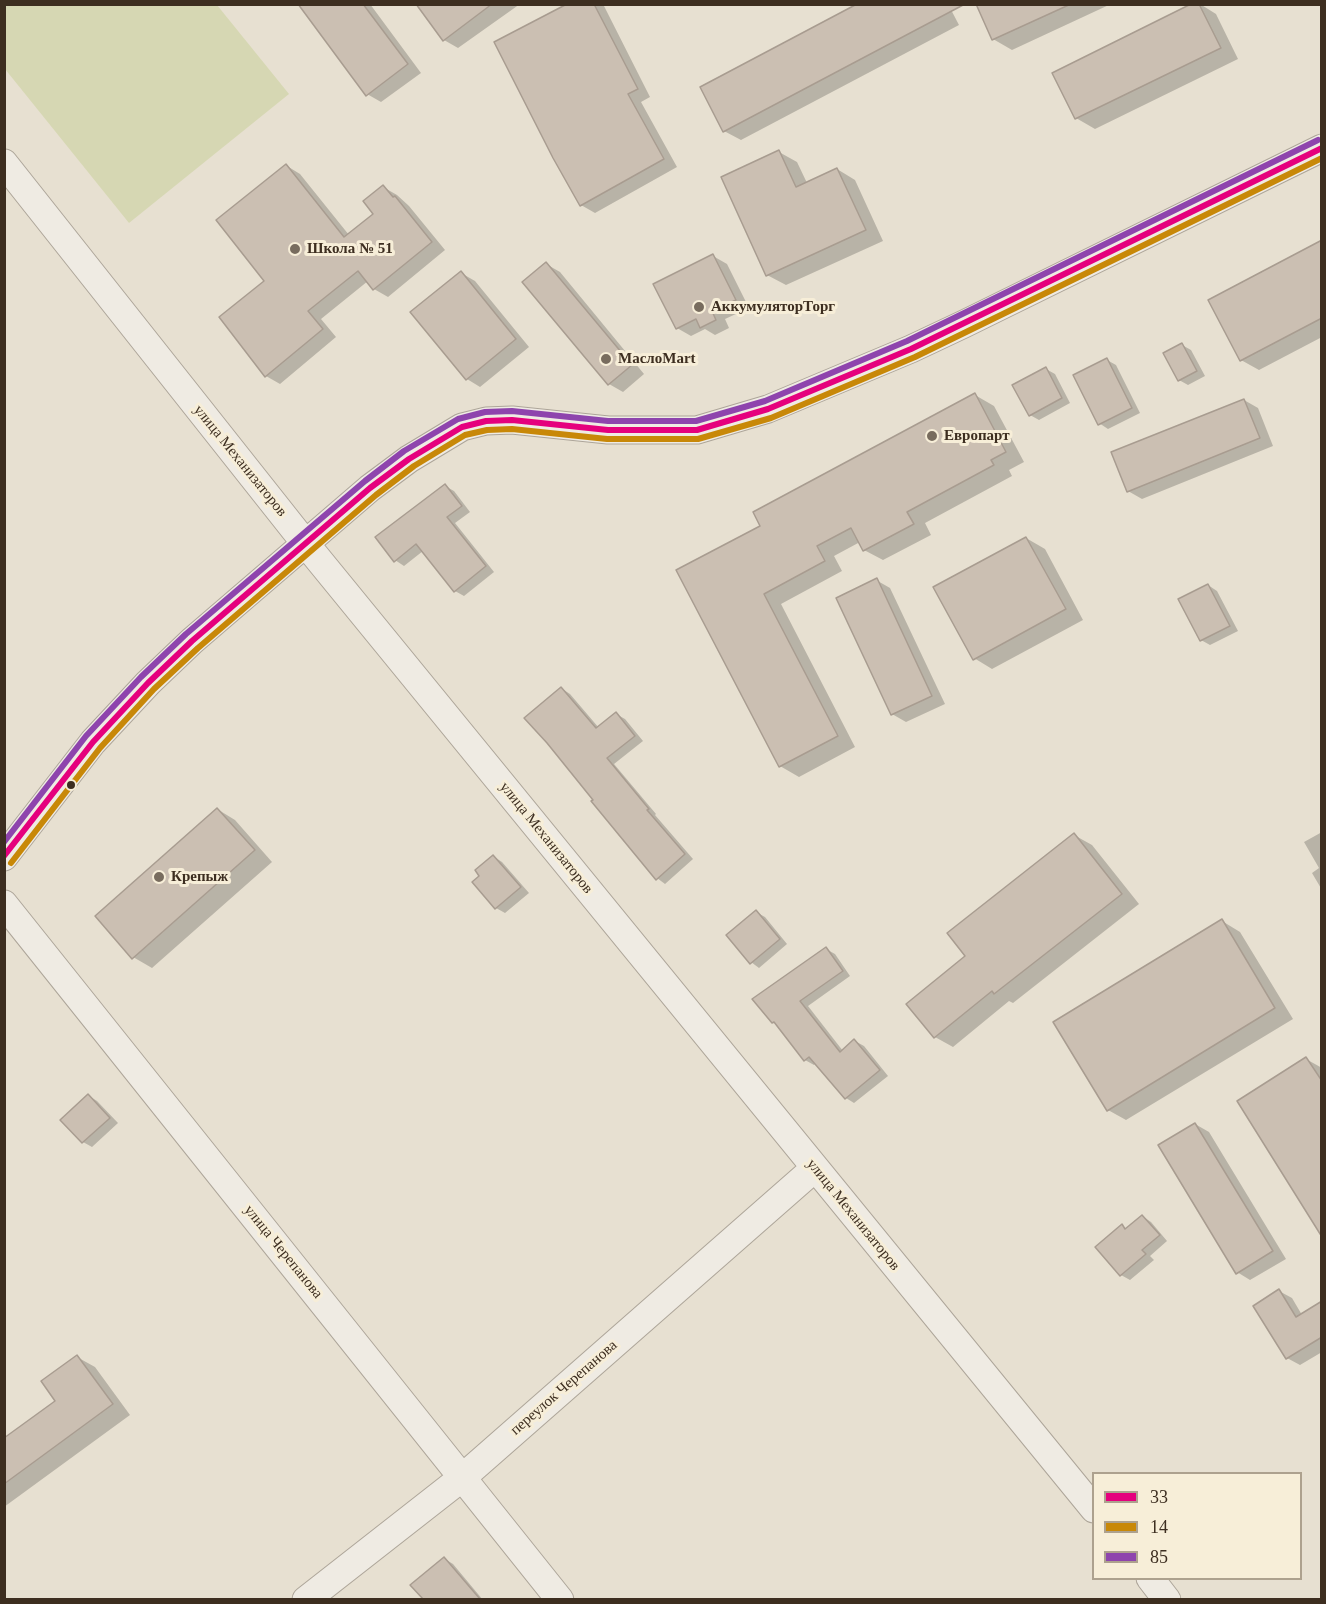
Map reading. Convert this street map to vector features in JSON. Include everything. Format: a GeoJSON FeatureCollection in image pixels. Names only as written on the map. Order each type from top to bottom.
{"type":"FeatureCollection","features":[{"type":"Feature","properties":{"kind":"street"},"geometry":{"type":"LineString","coordinates":[[4,856],[93,742],[148,683],[200,633],[393,471],[435,442],[462,427],[486,421],[512,420],[609,430],[697,430],[768,409],[900,354],[964,324],[1322,148]]}},
{"type":"Feature","properties":{"kind":"street","name":"улица Механизаторов"},"geometry":{"type":"LineString","coordinates":[[4,163],[305,543],[1092,1507]]}},
{"type":"Feature","properties":{"kind":"street","name":"улица Черепанова"},"geometry":{"type":"LineString","coordinates":[[4,904],[560,1599]]}},
{"type":"Feature","properties":{"kind":"street","name":"переулок Черепанова"},"geometry":{"type":"LineString","coordinates":[[306,1599],[463,1477],[815,1168]]}},
{"type":"Feature","properties":{"kind":"street"},"geometry":{"type":"LineString","coordinates":[[1152,1580],[1167,1599]]}},
{"type":"Feature","properties":{"kind":"green space"},"geometry":{"type":"Polygon","coordinates":[[[4,5],[217,5],[289,94],[129,223],[5,69],[4,5]]]}},
{"type":"Feature","properties":{"kind":"building"},"geometry":{"type":"Polygon","coordinates":[[[298,4],[363,4],[408,64],[366,96],[298,4]]]}},
{"type":"Feature","properties":{"kind":"building"},"geometry":{"type":"Polygon","coordinates":[[[416,4],[492,4],[443,41],[416,4]]]}},
{"type":"Feature","properties":{"kind":"building"},"geometry":{"type":"Polygon","coordinates":[[[567,4],[594,4],[638,89],[628,94],[664,159],[580,206],[494,42],[567,4]]]}},
{"type":"Feature","properties":{"kind":"building"},"geometry":{"type":"Polygon","coordinates":[[[857,4],[965,4],[723,132],[700,87],[857,4]]]}},
{"type":"Feature","properties":{"kind":"building"},"geometry":{"type":"Polygon","coordinates":[[[976,4],[1071,4],[992,40],[976,4]]]}},
{"type":"Feature","properties":{"kind":"building"},"geometry":{"type":"Polygon","coordinates":[[[1191,4],[1199,4],[1221,48],[1075,119],[1052,73],[1191,4]]]}},
{"type":"Feature","properties":{"kind":"building"},"geometry":{"type":"Polygon","coordinates":[[[779,150],[796,187],[837,168],[866,230],[766,276],[721,177],[779,150]]]}},
{"type":"Feature","properties":{"kind":"building"},"geometry":{"type":"Polygon","coordinates":[[[286,164],[344,237],[373,214],[363,201],[383,185],[393,197],[395,196],[432,242],[373,290],[358,271],[308,311],[323,329],[265,377],[219,317],[264,281],[216,220],[286,164]]]}},
{"type":"Feature","properties":{"kind":"building"},"geometry":{"type":"Polygon","coordinates":[[[1322,240],[1322,318],[1240,361],[1208,300],[1322,240]]]}},
{"type":"Feature","properties":{"kind":"building"},"geometry":{"type":"Polygon","coordinates":[[[713,254],[736,300],[712,311],[716,320],[700,328],[696,319],[676,329],[653,284],[713,254]]]}},
{"type":"Feature","properties":{"kind":"building"},"geometry":{"type":"Polygon","coordinates":[[[546,262],[632,365],[608,385],[522,282],[546,262]]]}},
{"type":"Feature","properties":{"kind":"building"},"geometry":{"type":"Polygon","coordinates":[[[461,271],[516,339],[466,380],[410,312],[461,271]]]}},
{"type":"Feature","properties":{"kind":"building"},"geometry":{"type":"Polygon","coordinates":[[[1182,343],[1197,371],[1178,381],[1163,353],[1182,343]]]}},
{"type":"Feature","properties":{"kind":"building"},"geometry":{"type":"Polygon","coordinates":[[[1107,358],[1132,408],[1098,425],[1073,375],[1107,358]]]}},
{"type":"Feature","properties":{"kind":"building"},"geometry":{"type":"Polygon","coordinates":[[[1046,367],[1062,398],[1029,416],[1012,385],[1046,367]]]}},
{"type":"Feature","properties":{"kind":"building"},"geometry":{"type":"Polygon","coordinates":[[[975,393],[1006,452],[991,460],[994,465],[907,512],[914,524],[863,551],[851,528],[817,546],[825,561],[764,594],[838,736],[779,767],[676,570],[760,526],[753,512],[975,393]]]}},
{"type":"Feature","properties":{"kind":"building"},"geometry":{"type":"Polygon","coordinates":[[[1244,399],[1260,438],[1127,492],[1111,452],[1244,399]]]}},
{"type":"Feature","properties":{"kind":"building"},"geometry":{"type":"Polygon","coordinates":[[[445,484],[462,506],[447,517],[486,566],[454,592],[416,544],[394,562],[375,537],[445,484]]]}},
{"type":"Feature","properties":{"kind":"building"},"geometry":{"type":"Polygon","coordinates":[[[1026,537],[1066,609],[973,660],[933,587],[1026,537]]]}},
{"type":"Feature","properties":{"kind":"building"},"geometry":{"type":"Polygon","coordinates":[[[877,578],[932,696],[891,715],[836,598],[877,578]]]}},
{"type":"Feature","properties":{"kind":"building"},"geometry":{"type":"Polygon","coordinates":[[[1208,584],[1230,626],[1200,641],[1178,599],[1208,584]]]}},
{"type":"Feature","properties":{"kind":"building"},"geometry":{"type":"Polygon","coordinates":[[[561,687],[596,728],[616,712],[635,736],[607,758],[685,854],[656,880],[547,743],[524,718],[561,687]]]}},
{"type":"Feature","properties":{"kind":"building"},"geometry":{"type":"Polygon","coordinates":[[[217,808],[255,850],[132,959],[95,916],[217,808]]]}},
{"type":"Feature","properties":{"kind":"building"},"geometry":{"type":"Polygon","coordinates":[[[1074,833],[1122,894],[994,994],[992,991],[934,1038],[906,1004],[965,956],[947,933],[1074,833]]]}},
{"type":"Feature","properties":{"kind":"building"},"geometry":{"type":"Polygon","coordinates":[[[493,855],[521,887],[495,909],[472,882],[479,876],[475,870],[493,855]]]}},
{"type":"Feature","properties":{"kind":"building"},"geometry":{"type":"Polygon","coordinates":[[[756,910],[780,939],[750,964],[726,935],[756,910]]]}},
{"type":"Feature","properties":{"kind":"building"},"geometry":{"type":"Polygon","coordinates":[[[1222,919],[1275,1008],[1107,1111],[1053,1022],[1222,919]]]}},
{"type":"Feature","properties":{"kind":"building"},"geometry":{"type":"Polygon","coordinates":[[[826,947],[843,971],[800,1001],[840,1052],[854,1039],[880,1070],[845,1099],[809,1057],[804,1061],[774,1022],[772,1023],[752,999],[826,947]]]}},
{"type":"Feature","properties":{"kind":"building"},"geometry":{"type":"Polygon","coordinates":[[[1306,1057],[1322,1081],[1322,1237],[1237,1101],[1306,1057]]]}},
{"type":"Feature","properties":{"kind":"building"},"geometry":{"type":"Polygon","coordinates":[[[88,1094],[110,1118],[82,1143],[60,1120],[88,1094]]]}},
{"type":"Feature","properties":{"kind":"building"},"geometry":{"type":"Polygon","coordinates":[[[1195,1123],[1273,1251],[1236,1274],[1158,1145],[1195,1123]]]}},
{"type":"Feature","properties":{"kind":"building"},"geometry":{"type":"Polygon","coordinates":[[[1142,1215],[1160,1235],[1142,1250],[1146,1254],[1120,1276],[1095,1247],[1122,1224],[1125,1229],[1142,1215]]]}},
{"type":"Feature","properties":{"kind":"building"},"geometry":{"type":"Polygon","coordinates":[[[1279,1289],[1296,1317],[1322,1301],[1322,1337],[1286,1359],[1253,1306],[1279,1289]]]}},
{"type":"Feature","properties":{"kind":"building"},"geometry":{"type":"Polygon","coordinates":[[[77,1355],[113,1404],[4,1484],[4,1438],[55,1401],[41,1381],[77,1355]]]}},
{"type":"Feature","properties":{"kind":"building"},"geometry":{"type":"Polygon","coordinates":[[[444,1557],[480,1599],[423,1599],[410,1585],[444,1557]]]}},
{"type":"Feature","properties":{"kind":"transit line","name":"85"},"geometry":{"type":"LineString","coordinates":[[4,842],[86,736],[141,677],[186,634],[365,481],[404,451],[458,419],[485,412],[512,411],[608,421],[696,421],[765,401],[907,341],[1318,140]]}},
{"type":"Feature","properties":{"kind":"transit line","name":"33"},"geometry":{"type":"LineString","coordinates":[[4,856],[93,742],[148,683],[192,641],[370,488],[409,459],[462,427],[486,421],[512,420],[608,430],[697,430],[768,409],[911,349],[1322,148]]}},
{"type":"Feature","properties":{"kind":"transit line","name":"14"},"geometry":{"type":"LineString","coordinates":[[11,863],[100,748],[154,689],[198,648],[376,495],[414,466],[465,435],[487,430],[512,429],[607,439],[698,439],[771,418],[915,357],[1322,158]]}},
{"type":"Feature","properties":{"kind":"place","name":"Школа № 51"},"geometry":{"type":"Point","coordinates":[295,249]}},
{"type":"Feature","properties":{"kind":"place","name":"АккумуляторТорг"},"geometry":{"type":"Point","coordinates":[699,307]}},
{"type":"Feature","properties":{"kind":"place","name":"МаслоMart"},"geometry":{"type":"Point","coordinates":[606,359]}},
{"type":"Feature","properties":{"kind":"place","name":"Европарт"},"geometry":{"type":"Point","coordinates":[932,436]}},
{"type":"Feature","properties":{"kind":"place","name":"Крепыж"},"geometry":{"type":"Point","coordinates":[159,877]}}]}
